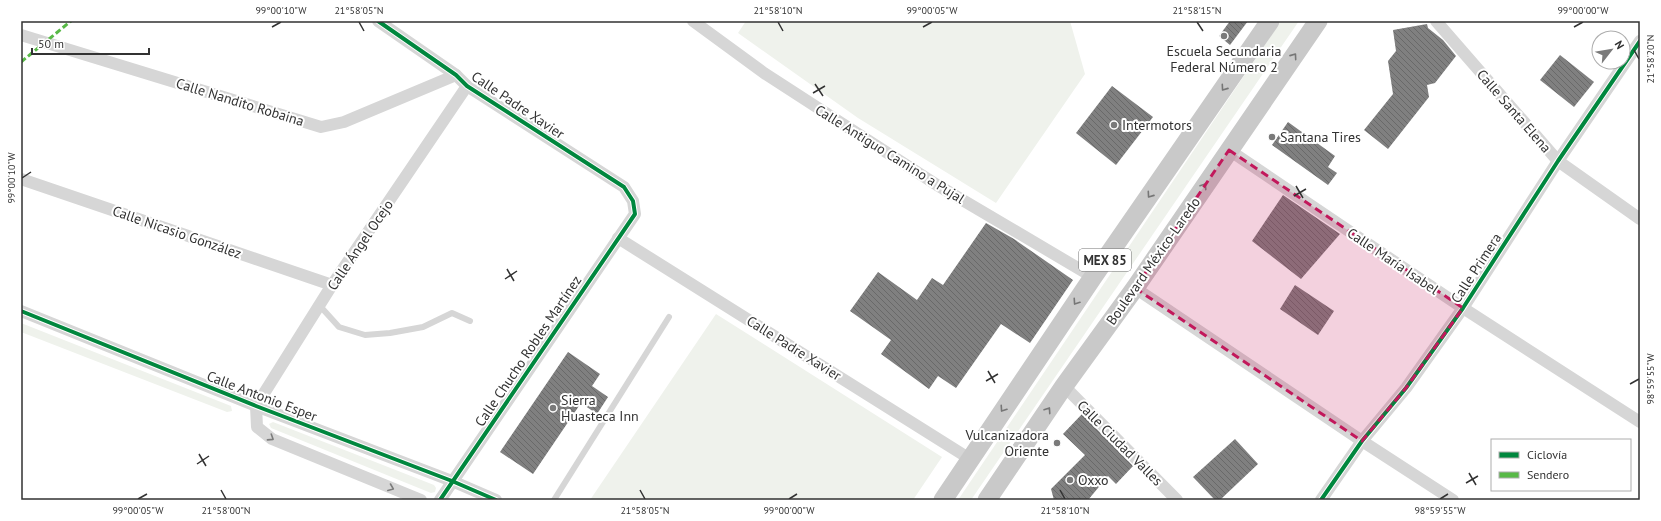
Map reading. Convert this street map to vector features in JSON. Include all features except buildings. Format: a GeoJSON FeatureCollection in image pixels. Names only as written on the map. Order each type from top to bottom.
{"type":"FeatureCollection","features":[{"type":"Feature","properties":{"kind":"main road","name":"MEX 85"},"geometry":{"type":"LineString","coordinates":[[942,500],[1093,276],[1270,21]]}},
{"type":"Feature","properties":{"kind":"main road","name":"Boulevard México-Laredo"},"geometry":{"type":"LineString","coordinates":[[987,500],[1064,386],[1135,288],[1318,21]]}},
{"type":"Feature","properties":{"kind":"street","name":"Calle Padre Xavier"},"geometry":{"type":"LineString","coordinates":[[378,21],[456,75],[467,86],[624,187],[633,201],[635,214]]}},
{"type":"Feature","properties":{"kind":"street","name":"Calle Antiguo Camino a Pujal"},"geometry":{"type":"LineString","coordinates":[[693,21],[764,73],[937,185],[1093,276]]}},
{"type":"Feature","properties":{"kind":"street","name":"Calle Santa Elena"},"geometry":{"type":"LineString","coordinates":[[1436,21],[1558,161],[1640,219]]}},
{"type":"Feature","properties":{"kind":"street","name":"Calle Nandito Robaina"},"geometry":{"type":"LineString","coordinates":[[21,35],[321,127],[344,122],[456,75]]}},
{"type":"Feature","properties":{"kind":"street","name":"Calle Primera"},"geometry":{"type":"LineString","coordinates":[[1321,500],[1362,441],[1406,388],[1463,308],[1558,161],[1640,41]]}},
{"type":"Feature","properties":{"kind":"street","name":"Calle Ángel Ocejo"},"geometry":{"type":"LineString","coordinates":[[256,406],[332,285],[467,86]]}},
{"type":"Feature","properties":{"kind":"street","name":"Calle María Isabel"},"geometry":{"type":"LineString","coordinates":[[1229,150],[1463,308],[1640,422]]}},
{"type":"Feature","properties":{"kind":"street","name":"Calle Nicasio González"},"geometry":{"type":"LineString","coordinates":[[21,179],[332,285]]}},
{"type":"Feature","properties":{"kind":"street","name":"Calle Chucho Robles Martínez"},"geometry":{"type":"LineString","coordinates":[[440,500],[635,214]]}},
{"type":"Feature","properties":{"kind":"street","name":"Calle Padre Xavier"},"geometry":{"type":"LineString","coordinates":[[618,238],[970,458]]}},
{"type":"Feature","properties":{"kind":"street"},"geometry":{"type":"LineString","coordinates":[[1135,288],[1362,441],[1453,500]]}},
{"type":"Feature","properties":{"kind":"street","name":"Calle Antonio Esper"},"geometry":{"type":"LineString","coordinates":[[21,311],[256,406],[452,481],[496,500]]}},
{"type":"Feature","properties":{"kind":"street","name":"Calle Ciudad Valles"},"geometry":{"type":"LineString","coordinates":[[1064,386],[1176,500]]}},
{"type":"Feature","properties":{"kind":"street","name":"Calle Antonio Esper"},"geometry":{"type":"LineString","coordinates":[[256,406],[257,427],[272,440],[420,500]]}},
{"type":"Feature","properties":{"kind":"lane"},"geometry":{"type":"LineString","coordinates":[[320,306],[339,327],[365,334],[390,333],[423,327],[452,313],[470,321]]}},
{"type":"Feature","properties":{"kind":"lane"},"geometry":{"type":"LineString","coordinates":[[554,500],[669,317]]}},
{"type":"Feature","properties":{"kind":"highlighted area"},"geometry":{"type":"Polygon","coordinates":[[[1229,150],[1463,308],[1406,388],[1362,441],[1135,288],[1229,150]]]}},
{"type":"Feature","properties":{"kind":"shaded area"},"geometry":{"type":"Polygon","coordinates":[[[746,21],[1070,21],[1085,74],[996,203],[858,118],[738,33],[746,21]]]}},
{"type":"Feature","properties":{"kind":"shaded area"},"geometry":{"type":"Polygon","coordinates":[[[1281,21],[1299,21],[971,500],[958,500],[1281,21]]]}},
{"type":"Feature","properties":{"kind":"shaded area"},"geometry":{"type":"Polygon","coordinates":[[[716,314],[942,457],[913,500],[590,500],[716,314]]]}},
{"type":"Feature","properties":{"kind":"shaded area"},"geometry":{"type":"Polygon","coordinates":[[[21,323],[231,406],[232,411],[227,412],[21,332],[21,323]]]}},
{"type":"Feature","properties":{"kind":"shaded area"},"geometry":{"type":"Polygon","coordinates":[[[273,422],[434,485],[436,488],[435,492],[431,493],[271,428],[269,424],[273,422]]]}},
{"type":"Feature","properties":{"kind":"marked path"},"geometry":{"type":"LineString","coordinates":[[21,62],[71,21]]}},
{"type":"Feature","properties":{"kind":"cycle path"},"geometry":{"type":"LineString","coordinates":[[378,21],[456,75],[467,86],[624,187],[633,201],[635,214],[440,500]]}},
{"type":"Feature","properties":{"kind":"cycle path"},"geometry":{"type":"LineString","coordinates":[[1321,500],[1362,441],[1406,388],[1463,308],[1558,161],[1640,41]]}},
{"type":"Feature","properties":{"kind":"cycle path"},"geometry":{"type":"LineString","coordinates":[[21,311],[256,406],[452,481],[496,500]]}},
{"type":"Feature","properties":{"kind":"place","name":"Escuela Secundaria Federal Número 2"},"geometry":{"type":"Point","coordinates":[1224,36]}},
{"type":"Feature","properties":{"kind":"place","name":"Intermotors"},"geometry":{"type":"Point","coordinates":[1114,125]}},
{"type":"Feature","properties":{"kind":"place","name":"Santana Tires"},"geometry":{"type":"Point","coordinates":[1272,137]}},
{"type":"Feature","properties":{"kind":"place","name":"Sierra Huasteca Inn"},"geometry":{"type":"Point","coordinates":[553,408]}},
{"type":"Feature","properties":{"kind":"place","name":"Vulcanizadora Oriente"},"geometry":{"type":"Point","coordinates":[1057,443]}},
{"type":"Feature","properties":{"kind":"place","name":"Oxxo"},"geometry":{"type":"Point","coordinates":[1070,480]}}]}
